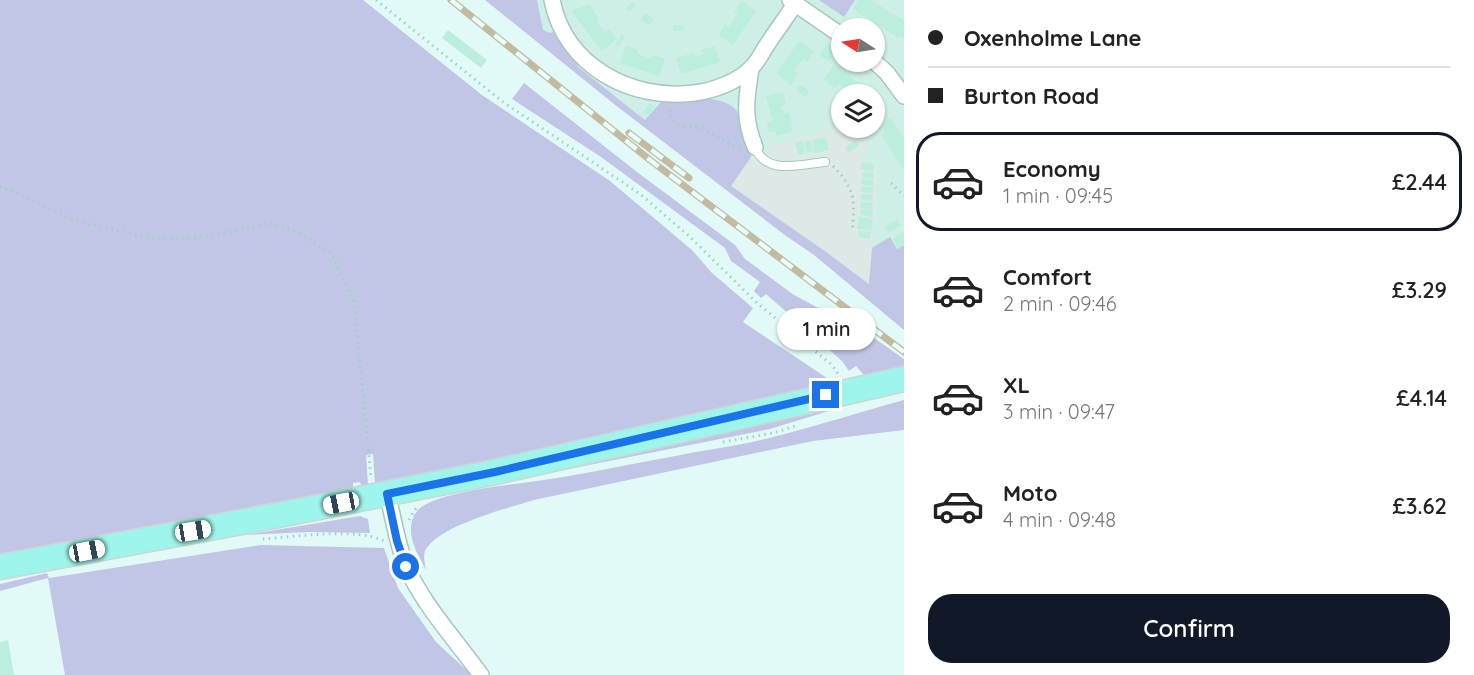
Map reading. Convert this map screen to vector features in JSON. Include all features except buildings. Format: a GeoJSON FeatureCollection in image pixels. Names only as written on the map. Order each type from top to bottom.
{"type":"FeatureCollection","features":[{"type":"Feature","properties":{"kind":"main road"},"geometry":{"type":"LineString","coordinates":[[0,567],[495,472],[901,379]]}},
{"type":"Feature","properties":{"kind":"street"},"geometry":{"type":"LineString","coordinates":[[552,0],[560,26],[568,40],[592,66],[617,83],[632,89],[663,95],[707,91],[720,87],[751,69]]}},
{"type":"Feature","properties":{"kind":"street"},"geometry":{"type":"LineString","coordinates":[[748,148],[750,135],[745,106],[751,69],[792,2],[831,29]]}},
{"type":"Feature","properties":{"kind":"street"},"geometry":{"type":"LineString","coordinates":[[885,72],[901,86]]}},
{"type":"Feature","properties":{"kind":"street"},"geometry":{"type":"LineString","coordinates":[[720,87],[745,106]]}},
{"type":"Feature","properties":{"kind":"street"},"geometry":{"type":"LineString","coordinates":[[380,495],[406,567],[418,590],[481,675]]}},
{"type":"Feature","properties":{"kind":"lane"},"geometry":{"type":"LineString","coordinates":[[748,148],[767,164],[779,166],[825,162]]}},
{"type":"Feature","properties":{"kind":"path"},"geometry":{"type":"LineString","coordinates":[[376,0],[503,102],[640,194],[689,236],[757,303],[832,365],[841,377],[845,391]]}},
{"type":"Feature","properties":{"kind":"path"},"geometry":{"type":"LineString","coordinates":[[672,100],[672,118],[677,124],[689,128],[703,128],[719,139],[748,148]]}},
{"type":"Feature","properties":{"kind":"path"},"geometry":{"type":"LineString","coordinates":[[825,162],[834,166],[846,180],[852,193],[855,205],[852,232]]}},
{"type":"Feature","properties":{"kind":"path"},"geometry":{"type":"LineString","coordinates":[[891,183],[904,196]]}},
{"type":"Feature","properties":{"kind":"path"},"geometry":{"type":"LineString","coordinates":[[0,186],[80,222],[155,238],[198,238],[271,223],[299,233],[331,253],[354,301],[380,495]]}},
{"type":"Feature","properties":{"kind":"shaded area"},"geometry":{"type":"Polygon","coordinates":[[[0,0],[363,0],[482,95],[610,181],[692,250],[712,273],[753,308],[743,322],[827,378],[830,381],[829,386],[492,462],[377,485],[373,454],[366,455],[368,484],[353,483],[353,492],[0,559],[0,0]]]}},
{"type":"Feature","properties":{"kind":"shaded area"},"geometry":{"type":"Polygon","coordinates":[[[485,0],[537,0],[543,30],[550,33],[557,30],[580,62],[577,66],[645,120],[662,101],[702,98],[722,101],[730,105],[737,111],[751,157],[731,186],[869,284],[872,248],[890,237],[897,249],[904,245],[904,330],[814,255],[614,104],[485,0]]]}},
{"type":"Feature","properties":{"kind":"shaded area"},"geometry":{"type":"Polygon","coordinates":[[[494,0],[904,0],[904,307],[697,161],[494,0]]]}},
{"type":"Feature","properties":{"kind":"shaded area"},"geometry":{"type":"Polygon","coordinates":[[[819,0],[855,0],[844,17],[819,0]]]}},
{"type":"Feature","properties":{"kind":"shaded area"},"geometry":{"type":"Polygon","coordinates":[[[524,83],[735,245],[745,259],[794,295],[826,312],[857,334],[874,338],[904,359],[904,366],[864,375],[856,366],[849,371],[842,361],[766,294],[761,298],[754,291],[760,282],[731,261],[725,248],[601,157],[512,99],[524,83]]]}},
{"type":"Feature","properties":{"kind":"shaded area"},"geometry":{"type":"Polygon","coordinates":[[[831,129],[831,138],[860,138],[871,145],[860,156],[865,161],[877,164],[876,173],[878,174],[870,284],[731,186],[751,157],[774,145],[831,129]]]}},
{"type":"Feature","properties":{"kind":"shaded area"},"geometry":{"type":"Polygon","coordinates":[[[884,394],[770,429],[549,473],[552,471],[884,394]]]}},
{"type":"Feature","properties":{"kind":"shaded area"},"geometry":{"type":"Polygon","coordinates":[[[904,400],[904,430],[813,441],[534,500],[474,519],[432,542],[424,553],[426,570],[412,541],[411,526],[417,511],[425,505],[450,495],[577,475],[747,443],[904,400]]]}},
{"type":"Feature","properties":{"kind":"shaded area"},"geometry":{"type":"Polygon","coordinates":[[[360,516],[368,519],[370,533],[310,532],[245,535],[360,516]]]}},
{"type":"Feature","properties":{"kind":"shaded area"},"geometry":{"type":"Polygon","coordinates":[[[261,545],[384,548],[398,588],[436,642],[472,675],[65,675],[48,578],[0,591],[0,584],[47,573],[49,578],[261,545]]]}},
{"type":"Feature","properties":{"kind":"railway"},"geometry":{"type":"LineString","coordinates":[[451,0],[650,160],[904,352]]}},
{"type":"Feature","properties":{"kind":"railway"},"geometry":{"type":"LineString","coordinates":[[629,133],[689,178]]}},
{"type":"Feature","properties":{"kind":"route"},"geometry":{"type":"LineString","coordinates":[[406,567],[397,541],[387,494],[495,472],[826,395]]}}]}
